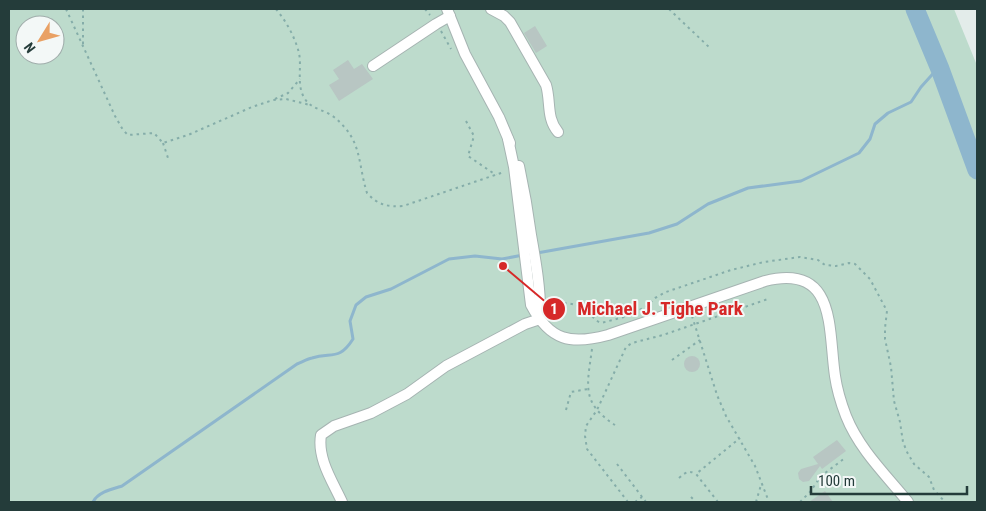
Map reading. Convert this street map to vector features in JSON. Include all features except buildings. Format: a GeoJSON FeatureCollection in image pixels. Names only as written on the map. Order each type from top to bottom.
{"type":"FeatureCollection","features":[{"type":"Feature","properties":{"kind":"street"},"geometry":{"type":"LineString","coordinates":[[491,9],[504,16],[510,22],[546,85],[549,94],[549,116],[552,126],[558,132]]}},
{"type":"Feature","properties":{"kind":"street"},"geometry":{"type":"LineString","coordinates":[[373,66],[436,24],[448,13],[465,54],[499,117],[518,163],[523,184],[530,262],[531,305],[540,319],[563,338],[579,341],[594,339],[781,277],[798,278],[813,286],[824,301],[827,312],[835,377],[847,418],[868,454],[908,502]]}},
{"type":"Feature","properties":{"kind":"street"},"geometry":{"type":"LineString","coordinates":[[508,139],[528,245]]}},
{"type":"Feature","properties":{"kind":"street"},"geometry":{"type":"LineString","coordinates":[[530,262],[540,304],[540,319]]}},
{"type":"Feature","properties":{"kind":"street"},"geometry":{"type":"LineString","coordinates":[[342,502],[321,455],[321,435],[334,426],[371,413],[407,394],[446,366],[526,324],[540,319]]}},
{"type":"Feature","properties":{"kind":"path"},"geometry":{"type":"LineString","coordinates":[[66,9],[123,130],[128,135],[154,133],[163,143],[169,160]]}},
{"type":"Feature","properties":{"kind":"path"},"geometry":{"type":"LineString","coordinates":[[83,9],[83,46]]}},
{"type":"Feature","properties":{"kind":"path"},"geometry":{"type":"LineString","coordinates":[[276,9],[295,42],[299,54],[301,90],[305,100],[330,115],[350,132],[357,149],[368,193],[373,199],[389,207],[403,206],[506,172],[514,166]]}},
{"type":"Feature","properties":{"kind":"path"},"geometry":{"type":"LineString","coordinates":[[425,9],[452,51]]}},
{"type":"Feature","properties":{"kind":"path"},"geometry":{"type":"LineString","coordinates":[[669,9],[711,49]]}},
{"type":"Feature","properties":{"kind":"path"},"geometry":{"type":"LineString","coordinates":[[163,143],[188,135],[252,107],[288,94],[300,79]]}},
{"type":"Feature","properties":{"kind":"path"},"geometry":{"type":"LineString","coordinates":[[273,100],[286,99],[311,105]]}},
{"type":"Feature","properties":{"kind":"path"},"geometry":{"type":"LineString","coordinates":[[466,121],[474,136],[468,156],[496,175]]}},
{"type":"Feature","properties":{"kind":"path"},"geometry":{"type":"LineString","coordinates":[[540,304],[560,302],[576,305],[588,311],[591,316],[601,323],[628,316],[647,306],[655,298],[666,292],[752,264],[800,257],[818,260],[825,265],[855,264],[870,279],[888,311],[884,328],[885,339],[891,366],[894,401],[900,422],[902,442],[914,464],[929,478],[934,490],[945,502]]}},
{"type":"Feature","properties":{"kind":"path"},"geometry":{"type":"LineString","coordinates":[[628,502],[587,449],[585,436],[586,426],[597,410],[626,347],[632,343],[663,335],[768,299]]}},
{"type":"Feature","properties":{"kind":"path"},"geometry":{"type":"LineString","coordinates":[[689,307],[717,395],[726,416],[755,466],[769,502]]}},
{"type":"Feature","properties":{"kind":"path"},"geometry":{"type":"LineString","coordinates":[[594,339],[587,384],[590,398],[597,410],[616,425]]}},
{"type":"Feature","properties":{"kind":"path"},"geometry":{"type":"LineString","coordinates":[[672,360],[700,340]]}},
{"type":"Feature","properties":{"kind":"path"},"geometry":{"type":"LineString","coordinates":[[566,410],[571,392],[588,389]]}},
{"type":"Feature","properties":{"kind":"path"},"geometry":{"type":"LineString","coordinates":[[696,474],[740,438]]}},
{"type":"Feature","properties":{"kind":"path"},"geometry":{"type":"LineString","coordinates":[[801,502],[821,476],[845,458]]}},
{"type":"Feature","properties":{"kind":"path"},"geometry":{"type":"LineString","coordinates":[[617,464],[646,502]]}},
{"type":"Feature","properties":{"kind":"path"},"geometry":{"type":"LineString","coordinates":[[680,478],[688,471],[696,474],[718,502]]}},
{"type":"Feature","properties":{"kind":"path"},"geometry":{"type":"LineString","coordinates":[[756,502],[762,484]]}},
{"type":"Feature","properties":{"kind":"path"},"geometry":{"type":"LineString","coordinates":[[635,502],[642,497]]}},
{"type":"Feature","properties":{"kind":"path"},"geometry":{"type":"LineString","coordinates":[[692,497],[696,502]]}},
{"type":"Feature","properties":{"kind":"green space"},"geometry":{"type":"Polygon","coordinates":[[[9,9],[954,9],[977,64],[977,502],[9,502],[9,9]]]}},
{"type":"Feature","properties":{"kind":"waterway"},"geometry":{"type":"LineString","coordinates":[[915,9],[940,69],[977,170]]}},
{"type":"Feature","properties":{"kind":"waterway"},"geometry":{"type":"LineString","coordinates":[[537,253],[649,233],[677,224],[708,204],[748,188],[801,181],[859,153],[870,139],[875,124],[888,113],[911,102],[921,87],[939,67]]}},
{"type":"Feature","properties":{"kind":"waterway"},"geometry":{"type":"LineString","coordinates":[[93,502],[102,493],[122,486],[297,364],[310,358],[335,354],[343,350],[353,339],[350,321],[356,305],[366,297],[391,289],[449,259],[475,256],[502,259],[523,255]]}},
{"type":"Feature","properties":{"kind":"place","name":"Michael J. Tighe Park"},"geometry":{"type":"Point","coordinates":[503,266]}}]}
